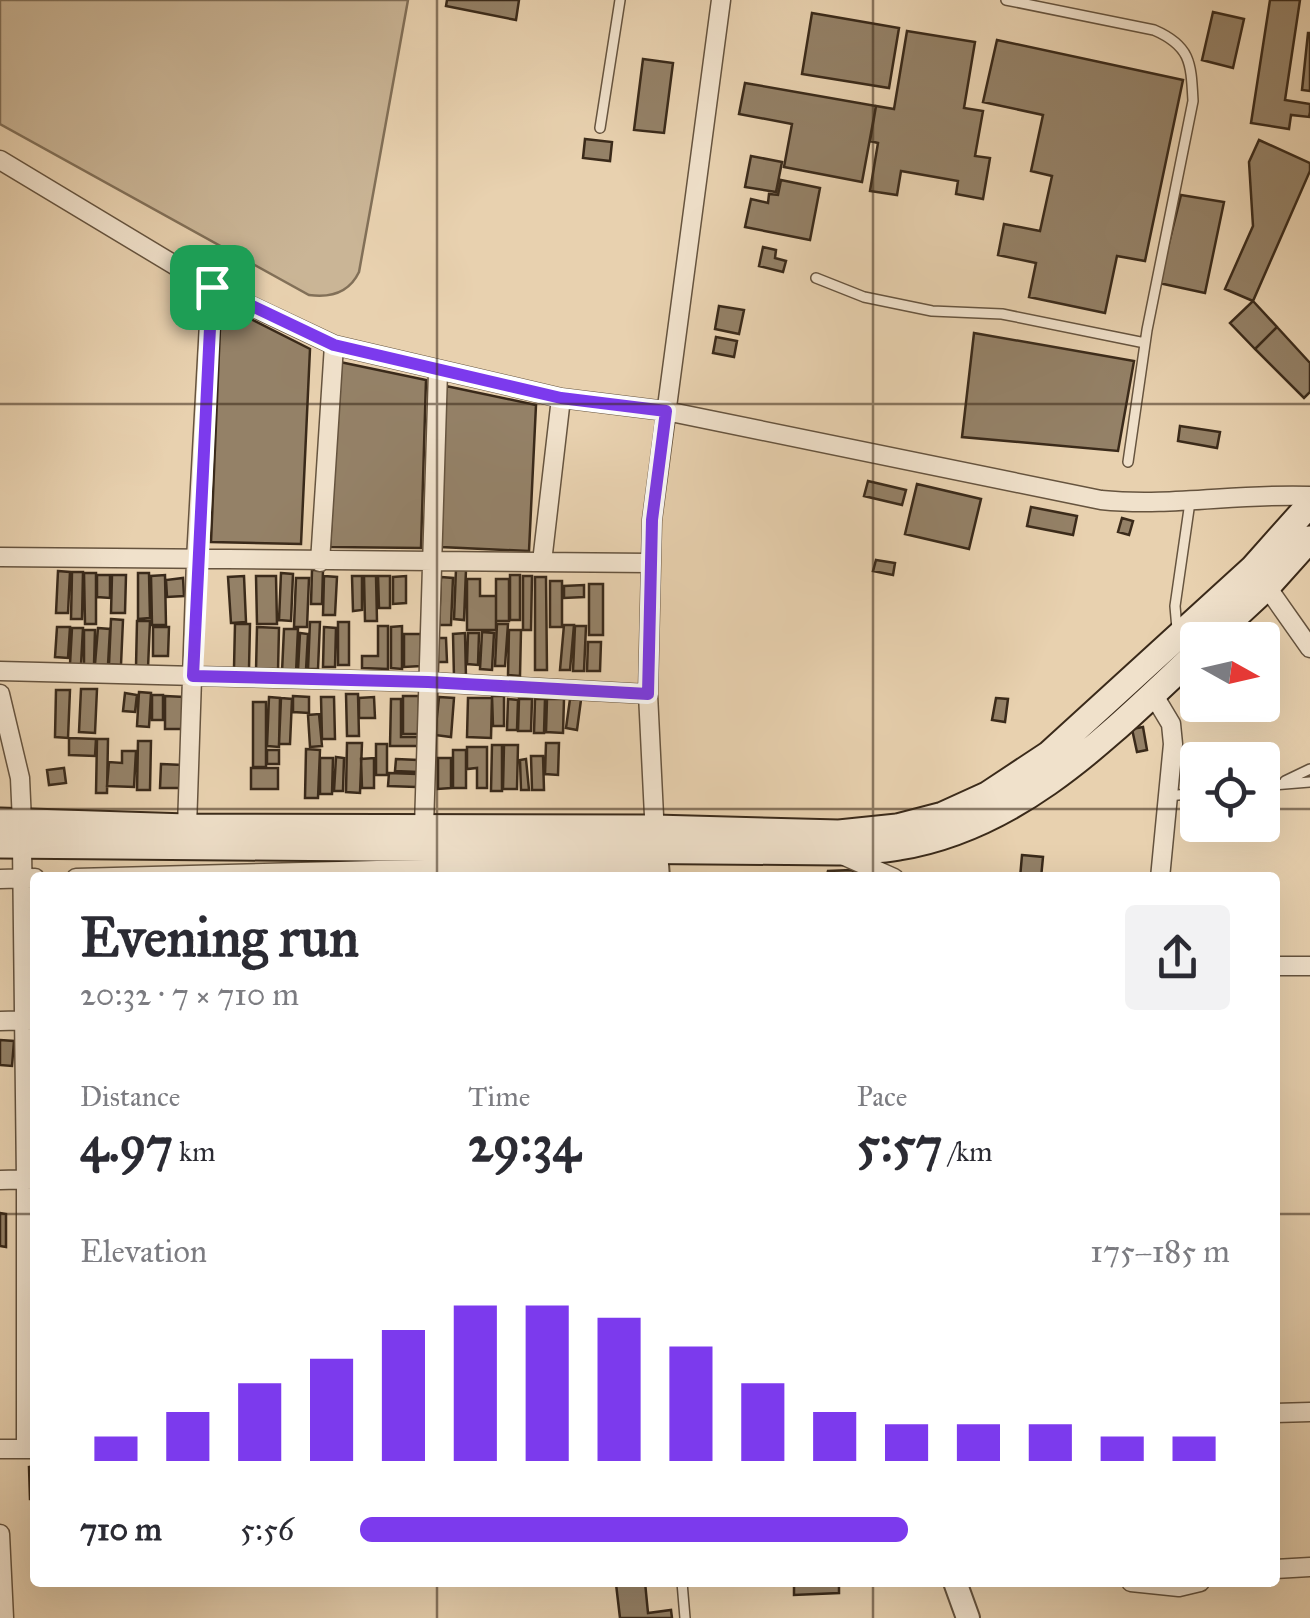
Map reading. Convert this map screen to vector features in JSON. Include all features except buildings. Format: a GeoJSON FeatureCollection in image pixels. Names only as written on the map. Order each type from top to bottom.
{"type":"FeatureCollection","features":[{"type":"Feature","properties":{"kind":"main road"},"geometry":{"type":"LineString","coordinates":[[1207,622],[1310,504]]}},
{"type":"Feature","properties":{"kind":"main road"},"geometry":{"type":"LineString","coordinates":[[1229,622],[1310,538]]}},
{"type":"Feature","properties":{"kind":"main road"},"geometry":{"type":"LineString","coordinates":[[11,833],[187,827],[424,828],[657,857],[897,827],[943,815],[987,795],[1049,754],[1180,650]]}},
{"type":"Feature","properties":{"kind":"main road"},"geometry":{"type":"LineString","coordinates":[[11,833],[210,849],[535,866],[899,848],[946,835],[1000,813],[1066,772],[1152,694],[1180,655]]}},
{"type":"Feature","properties":{"kind":"street"},"geometry":{"type":"LineString","coordinates":[[657,857],[648,694],[650,563],[720,0]]}},
{"type":"Feature","properties":{"kind":"street"},"geometry":{"type":"LineString","coordinates":[[0,160],[212,287],[334,345],[561,398],[666,411],[1101,500],[1143,504],[1265,494],[1310,496]]}},
{"type":"Feature","properties":{"kind":"street"},"geometry":{"type":"LineString","coordinates":[[187,827],[196,560],[212,287]]}},
{"type":"Feature","properties":{"kind":"street"},"geometry":{"type":"LineString","coordinates":[[320,562],[334,345]]}},
{"type":"Feature","properties":{"kind":"street"},"geometry":{"type":"LineString","coordinates":[[424,828],[438,371]]}},
{"type":"Feature","properties":{"kind":"street"},"geometry":{"type":"LineString","coordinates":[[542,562],[561,398]]}},
{"type":"Feature","properties":{"kind":"street"},"geometry":{"type":"LineString","coordinates":[[0,557],[650,563]]}},
{"type":"Feature","properties":{"kind":"street"},"geometry":{"type":"LineString","coordinates":[[1267,586],[1310,648]]}},
{"type":"Feature","properties":{"kind":"street"},"geometry":{"type":"LineString","coordinates":[[0,671],[428,682],[648,694]]}},
{"type":"Feature","properties":{"kind":"street"},"geometry":{"type":"LineString","coordinates":[[0,694],[20,778],[11,833],[28,878],[30,1020],[0,1021]]}},
{"type":"Feature","properties":{"kind":"street"},"geometry":{"type":"LineString","coordinates":[[1152,694],[1171,724],[1173,744],[1161,872]]}},
{"type":"Feature","properties":{"kind":"street"},"geometry":{"type":"LineString","coordinates":[[207,872],[210,849]]}},
{"type":"Feature","properties":{"kind":"street"},"geometry":{"type":"LineString","coordinates":[[837,852],[881,872]]}},
{"type":"Feature","properties":{"kind":"street"},"geometry":{"type":"LineString","coordinates":[[416,872],[535,866]]}},
{"type":"Feature","properties":{"kind":"street"},"geometry":{"type":"LineString","coordinates":[[0,879],[28,878]]}},
{"type":"Feature","properties":{"kind":"street"},"geometry":{"type":"LineString","coordinates":[[1280,966],[1310,966]]}},
{"type":"Feature","properties":{"kind":"street"},"geometry":{"type":"LineString","coordinates":[[0,1180],[30,1179]]}},
{"type":"Feature","properties":{"kind":"street"},"geometry":{"type":"LineString","coordinates":[[1280,1413],[1310,1412]]}},
{"type":"Feature","properties":{"kind":"street"},"geometry":{"type":"LineString","coordinates":[[0,1449],[30,1449]]}},
{"type":"Feature","properties":{"kind":"street"},"geometry":{"type":"LineString","coordinates":[[0,1534],[4,1618]]}},
{"type":"Feature","properties":{"kind":"street"},"geometry":{"type":"LineString","coordinates":[[1280,1569],[1310,1567]]}},
{"type":"Feature","properties":{"kind":"street"},"geometry":{"type":"LineString","coordinates":[[958,1587],[968,1618]]}},
{"type":"Feature","properties":{"kind":"lane"},"geometry":{"type":"LineString","coordinates":[[600,128],[620,0]]}},
{"type":"Feature","properties":{"kind":"lane"},"geometry":{"type":"LineString","coordinates":[[1006,0],[1154,30],[1173,38],[1186,52],[1193,100],[1145,343],[1128,462]]}},
{"type":"Feature","properties":{"kind":"lane"},"geometry":{"type":"LineString","coordinates":[[816,278],[864,296],[932,311],[1002,314],[1145,343]]}},
{"type":"Feature","properties":{"kind":"lane"},"geometry":{"type":"LineString","coordinates":[[1180,622],[1175,606],[1190,502]]}},
{"type":"Feature","properties":{"kind":"lane"},"geometry":{"type":"LineString","coordinates":[[1280,784],[1310,769]]}},
{"type":"Feature","properties":{"kind":"lane"},"geometry":{"type":"LineString","coordinates":[[1280,785],[1310,782]]}},
{"type":"Feature","properties":{"kind":"lane"},"geometry":{"type":"LineString","coordinates":[[1168,796],[1180,795]]}},
{"type":"Feature","properties":{"kind":"lane"},"geometry":{"type":"LineString","coordinates":[[682,1587],[685,1618]]}},
{"type":"Feature","properties":{"kind":"shaded area"},"geometry":{"type":"Polygon","coordinates":[[[0,0],[408,0],[355,279],[338,292],[309,295],[0,124],[0,0]]]}},
{"type":"Feature","properties":{"kind":"route"},"geometry":{"type":"LineString","coordinates":[[212,287],[334,345],[561,398],[666,411],[652,520],[648,694],[428,682],[193,676],[212,287]]}}]}
